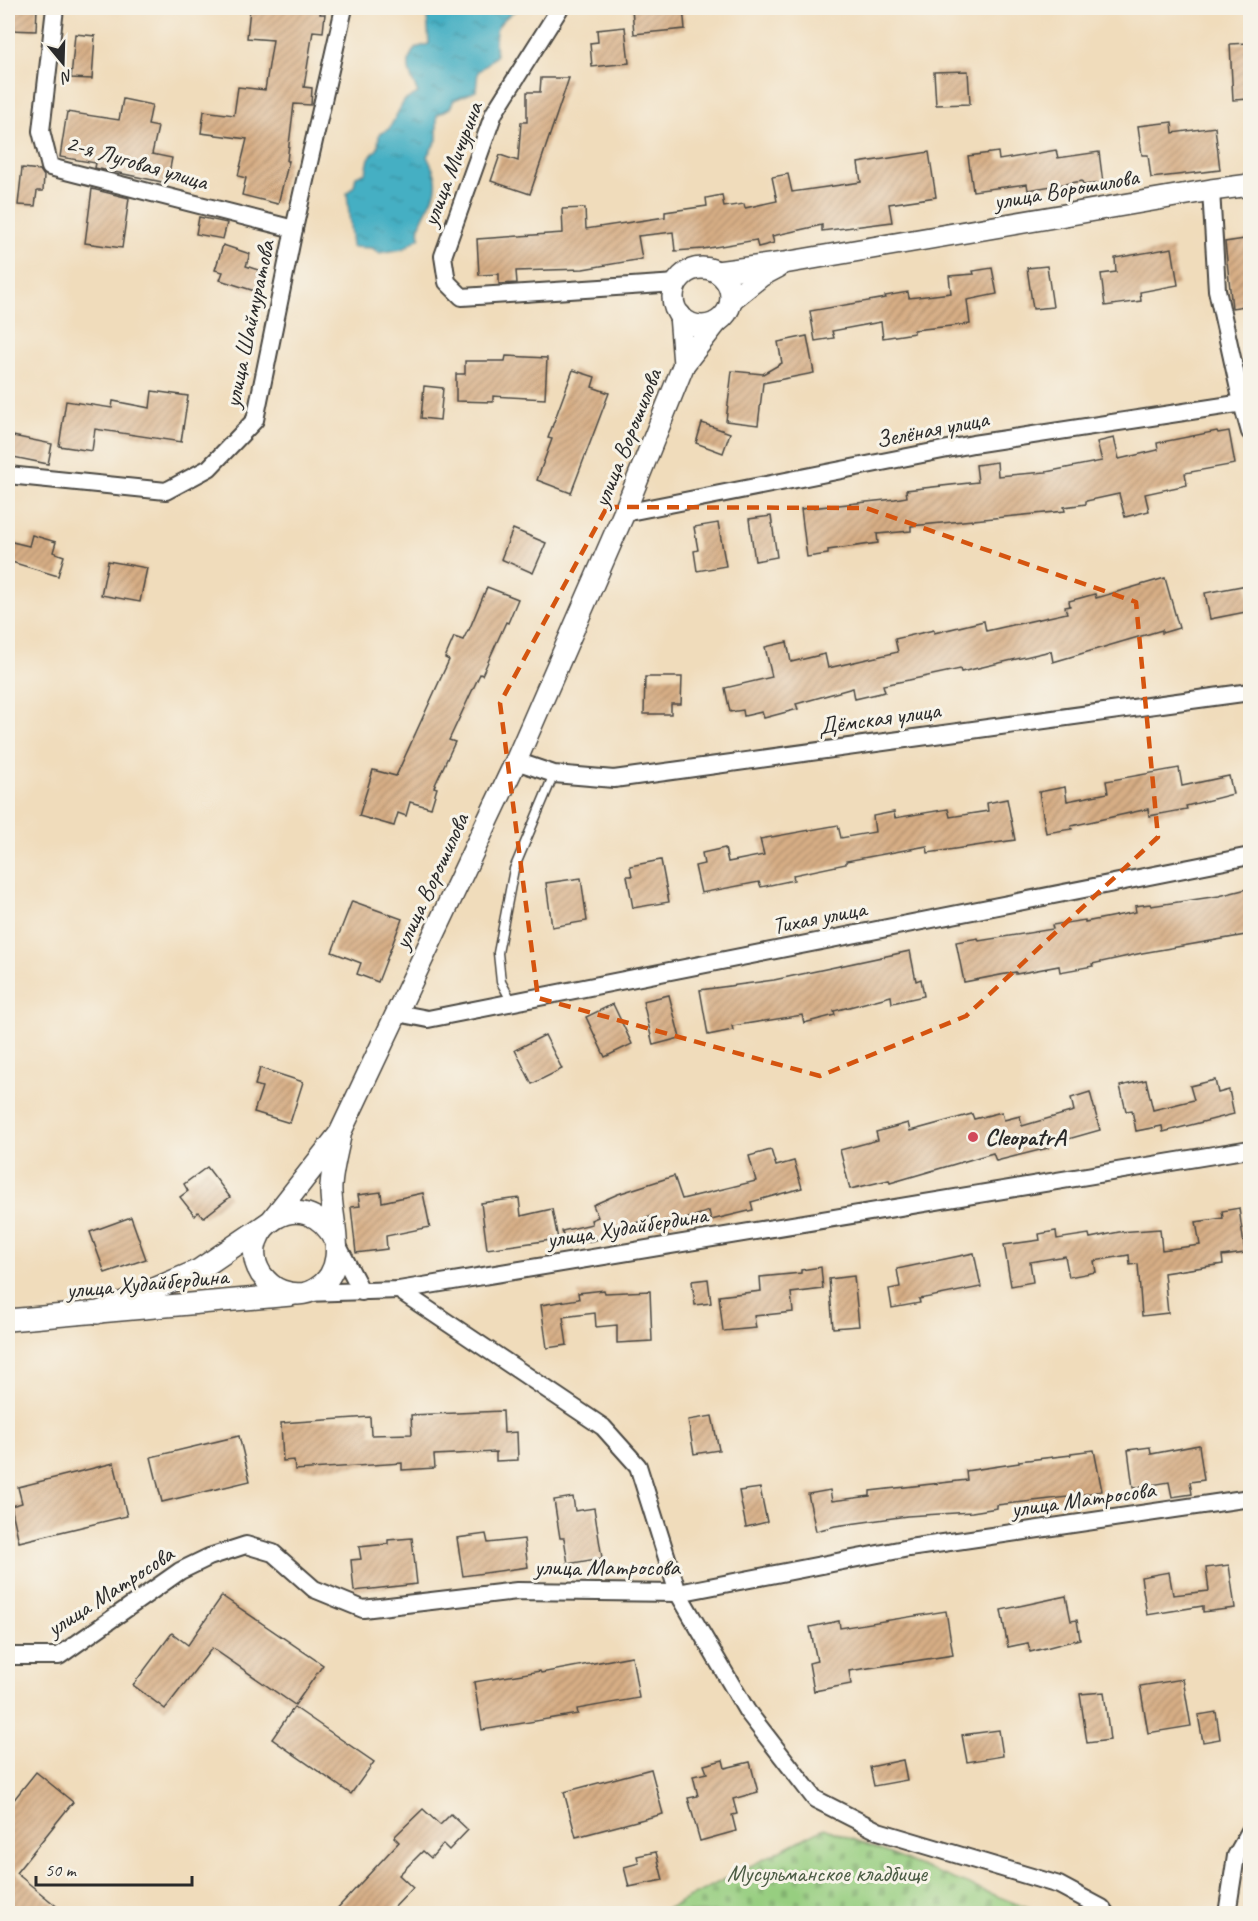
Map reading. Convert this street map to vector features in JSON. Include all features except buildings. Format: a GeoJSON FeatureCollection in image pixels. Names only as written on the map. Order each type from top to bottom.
{"type":"FeatureCollection","features":[{"type":"Feature","properties":{"kind":"street","name":"2-я Луговая улица"},"geometry":{"type":"LineString","coordinates":[[56,8],[41,131],[50,167],[294,229]]}},
{"type":"Feature","properties":{"kind":"street","name":"улица Шаймуратова"},"geometry":{"type":"LineString","coordinates":[[8,476],[166,491],[209,468],[255,420],[294,229],[344,8]]}},
{"type":"Feature","properties":{"kind":"street","name":"улица Мичурина"},"geometry":{"type":"LineString","coordinates":[[560,8],[494,113],[443,256],[447,282],[462,297],[677,283]]}},
{"type":"Feature","properties":{"kind":"street","name":"улица Ворошилова"},"geometry":{"type":"LineString","coordinates":[[717,272],[784,263],[1251,185]]}},
{"type":"Feature","properties":{"kind":"street"},"geometry":{"type":"LineString","coordinates":[[1211,190],[1217,290],[1246,403],[1251,432]]}},
{"type":"Feature","properties":{"kind":"street","name":"улица Ворошилова"},"geometry":{"type":"LineString","coordinates":[[731,300],[761,276],[784,263]]}},
{"type":"Feature","properties":{"kind":"street"},"geometry":{"type":"LineString","coordinates":[[706,268],[717,272],[728,284],[731,300],[724,316],[716,323],[699,326],[688,322],[680,315],[673,299],[677,283],[684,274],[694,269],[706,268]]}},
{"type":"Feature","properties":{"kind":"street","name":"улица Ворошилова"},"geometry":{"type":"LineString","coordinates":[[680,315],[684,364]]}},
{"type":"Feature","properties":{"kind":"street","name":"улица Ворошилова"},"geometry":{"type":"LineString","coordinates":[[97,1313],[199,1270],[271,1221],[340,1134],[516,761],[624,513],[684,364],[716,323]]}},
{"type":"Feature","properties":{"kind":"street","name":"Зелёная улица"},"geometry":{"type":"LineString","coordinates":[[624,513],[973,444],[1246,403]]}},
{"type":"Feature","properties":{"kind":"street","name":"Дёмская улица"},"geometry":{"type":"LineString","coordinates":[[516,761],[554,774],[614,779],[1251,693]]}},
{"type":"Feature","properties":{"kind":"street","name":"Тихая улица"},"geometry":{"type":"LineString","coordinates":[[397,1013],[428,1019],[1251,856]]}},
{"type":"Feature","properties":{"kind":"street"},"geometry":{"type":"LineString","coordinates":[[340,1134],[331,1186],[335,1240],[338,1253],[335,1268],[331,1274],[317,1289],[290,1294],[277,1290],[266,1282],[255,1257],[256,1243],[262,1230],[271,1221],[282,1214],[308,1213],[320,1219],[329,1228],[335,1240],[362,1292]]}},
{"type":"Feature","properties":{"kind":"street","name":"улица Худайбердина"},"geometry":{"type":"LineString","coordinates":[[8,1320],[304,1293],[399,1290],[1251,1149]]}},
{"type":"Feature","properties":{"kind":"street"},"geometry":{"type":"LineString","coordinates":[[399,1290],[603,1427],[638,1466],[678,1593],[747,1711],[815,1799],[878,1831],[1059,1885],[1102,1908],[1106,1914]]}},
{"type":"Feature","properties":{"kind":"street","name":"улица Матросова"},"geometry":{"type":"LineString","coordinates":[[8,1656],[59,1656],[180,1571],[209,1557],[246,1545],[273,1552],[314,1589],[363,1609],[517,1591],[678,1593],[909,1548],[1251,1498]]}},
{"type":"Feature","properties":{"kind":"street"},"geometry":{"type":"LineString","coordinates":[[1227,1914],[1236,1856],[1251,1830]]}},
{"type":"Feature","properties":{"kind":"lane"},"geometry":{"type":"LineString","coordinates":[[512,1002],[501,982],[498,952],[514,869],[554,774]]}},
{"type":"Feature","properties":{"kind":"highlighted area"},"geometry":{"type":"Polygon","coordinates":[[[607,507],[866,508],[1136,602],[1158,837],[966,1016],[820,1076],[538,998],[500,703],[607,507]]]}},
{"type":"Feature","properties":{"kind":"green space","name":"Мусульманское кладбище"},"geometry":{"type":"Polygon","coordinates":[[[824,1828],[1040,1913],[659,1913],[824,1828]]]}},
{"type":"Feature","properties":{"kind":"water"},"geometry":{"type":"Polygon","coordinates":[[[431,8],[519,8],[505,18],[498,27],[495,39],[496,56],[478,72],[476,91],[454,100],[450,108],[437,115],[437,140],[427,156],[435,173],[436,187],[421,222],[420,237],[403,249],[379,253],[372,248],[352,247],[347,193],[354,186],[356,176],[366,172],[369,158],[378,148],[379,134],[389,129],[404,101],[418,93],[409,70],[409,60],[415,48],[429,44],[427,15],[431,8]]]}},
{"type":"Feature","properties":{"kind":"place","name":"CleopatrA"},"geometry":{"type":"Point","coordinates":[973,1137]}}]}
